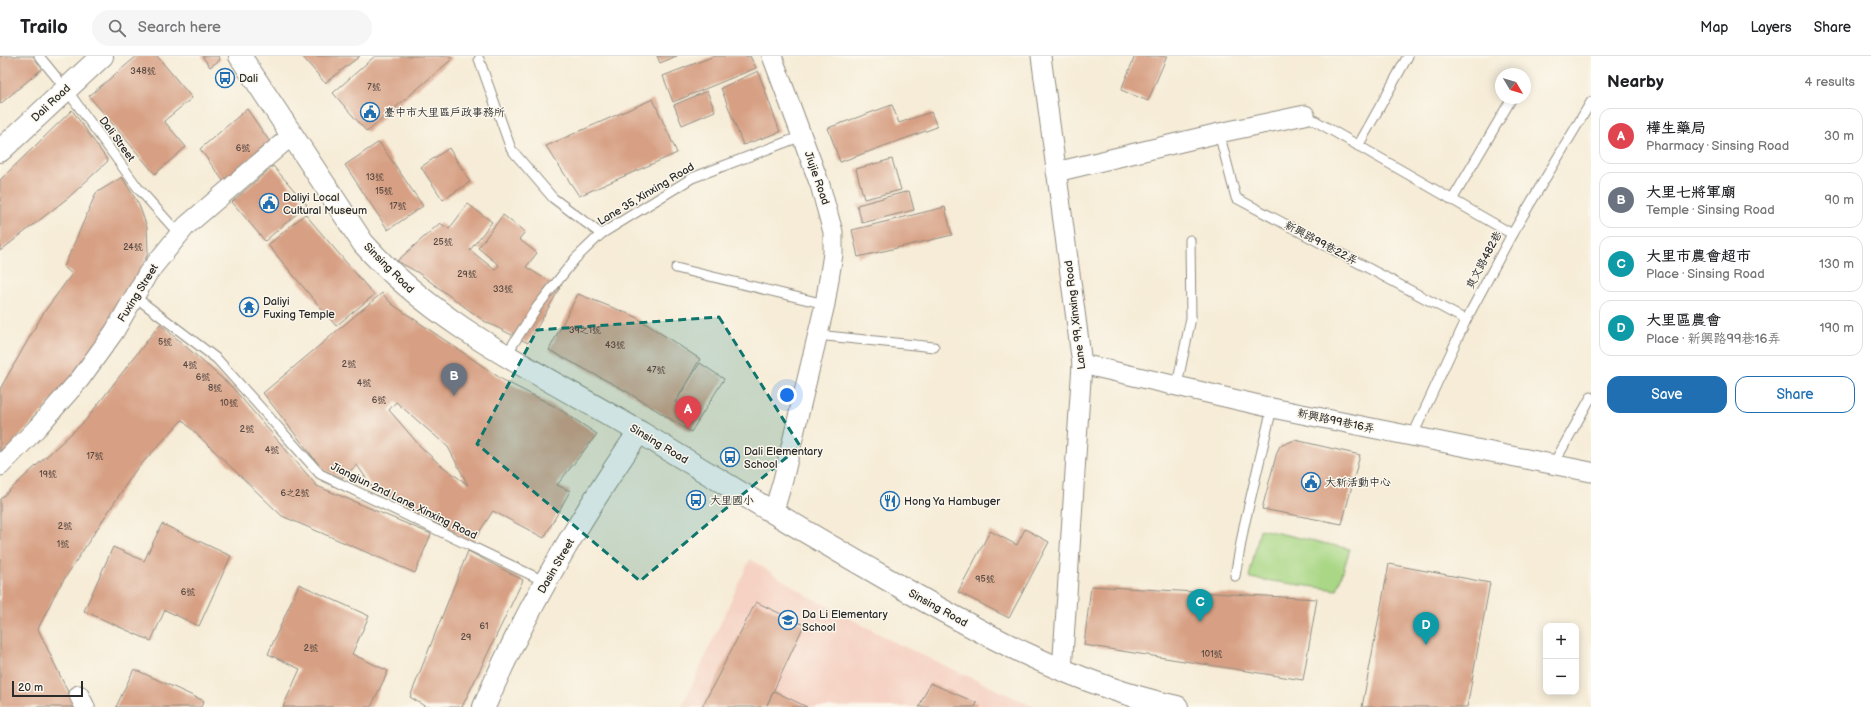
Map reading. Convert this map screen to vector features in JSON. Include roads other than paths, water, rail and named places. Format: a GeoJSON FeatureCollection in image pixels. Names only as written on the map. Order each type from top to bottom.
{"type":"FeatureCollection","features":[{"type":"Feature","properties":{"kind":"street","name":"Dali Road"},"geometry":{"type":"LineString","coordinates":[[0,151],[102,56]]}},
{"type":"Feature","properties":{"kind":"street","name":"Sinsing Road"},"geometry":{"type":"LineString","coordinates":[[240,56],[352,229],[385,267],[421,299],[506,355],[639,432],[773,514],[945,613],[1062,671],[1134,697],[1177,707]]}},
{"type":"Feature","properties":{"kind":"street","name":"Jiujie Road"},"geometry":{"type":"LineString","coordinates":[[772,56],[820,185],[833,232],[833,254],[824,304],[783,480],[773,514]]}},
{"type":"Feature","properties":{"kind":"street","name":"Lane 99, Xinxing Road"},"geometry":{"type":"LineString","coordinates":[[1041,56],[1082,364],[1062,671]]}},
{"type":"Feature","properties":{"kind":"street"},"geometry":{"type":"LineString","coordinates":[[1056,172],[1219,133],[1305,115]]}},
{"type":"Feature","properties":{"kind":"street","name":"Fuxing Street"},"geometry":{"type":"LineString","coordinates":[[0,466],[37,428],[80,379],[114,332],[148,273],[186,226],[292,135]]}},
{"type":"Feature","properties":{"kind":"street","name":"新興路99巷16弄"},"geometry":{"type":"LineString","coordinates":[[1082,364],[1272,408],[1591,472]]}},
{"type":"Feature","properties":{"kind":"street","name":"Dasin Street"},"geometry":{"type":"LineString","coordinates":[[484,707],[503,662],[546,582],[607,479],[639,432]]}},
{"type":"Feature","properties":{"kind":"lane","name":"Dali Street"},"geometry":{"type":"LineString","coordinates":[[39,56],[66,89],[138,188],[179,234]]}},
{"type":"Feature","properties":{"kind":"lane"},"geometry":{"type":"LineString","coordinates":[[1358,146],[1408,56]]}},
{"type":"Feature","properties":{"kind":"lane"},"geometry":{"type":"LineString","coordinates":[[479,59],[511,149],[553,198],[601,234]]}},
{"type":"Feature","properties":{"kind":"lane","name":"爽文路482巷"},"geometry":{"type":"LineString","coordinates":[[1412,437],[1466,320],[1512,234],[1591,102]]}},
{"type":"Feature","properties":{"kind":"lane"},"geometry":{"type":"LineString","coordinates":[[1452,200],[1508,104]]}},
{"type":"Feature","properties":{"kind":"lane"},"geometry":{"type":"LineString","coordinates":[[1305,115],[1512,234]]}},
{"type":"Feature","properties":{"kind":"lane","name":"新興路99巷22弄"},"geometry":{"type":"LineString","coordinates":[[1219,133],[1236,198],[1466,320]]}},
{"type":"Feature","properties":{"kind":"lane","name":"Lane 35, Xinxing Road"},"geometry":{"type":"LineString","coordinates":[[506,355],[537,307],[575,259],[601,234],[692,178],[802,136]]}},
{"type":"Feature","properties":{"kind":"lane"},"geometry":{"type":"LineString","coordinates":[[1177,385],[1191,318],[1190,240]]}},
{"type":"Feature","properties":{"kind":"lane"},"geometry":{"type":"LineString","coordinates":[[676,268],[824,304]]}},
{"type":"Feature","properties":{"kind":"lane","name":"Jiangjun 2nd Lane, Xinxing Road"},"geometry":{"type":"LineString","coordinates":[[134,296],[216,359],[320,474],[546,582]]}},
{"type":"Feature","properties":{"kind":"lane"},"geometry":{"type":"LineString","coordinates":[[817,335],[934,347]]}},
{"type":"Feature","properties":{"kind":"lane"},"geometry":{"type":"LineString","coordinates":[[1553,465],[1591,397]]}},
{"type":"Feature","properties":{"kind":"lane"},"geometry":{"type":"LineString","coordinates":[[1235,576],[1244,526],[1272,408]]}},
{"type":"Feature","properties":{"kind":"place","name":"Dali"},"geometry":{"type":"Point","coordinates":[225,78]}},
{"type":"Feature","properties":{"kind":"place","name":"臺中市大里區戶政事務所"},"geometry":{"type":"Point","coordinates":[370,112]}},
{"type":"Feature","properties":{"kind":"place","name":"Daliyi Local Cultural Museum"},"geometry":{"type":"Point","coordinates":[269,203]}},
{"type":"Feature","properties":{"kind":"place","name":"Daliyi Fuxing Temple"},"geometry":{"type":"Point","coordinates":[249,307]}},
{"type":"Feature","properties":{"kind":"place","name":"大里七將軍廟"},"geometry":{"type":"Point","coordinates":[454,396]}},
{"type":"Feature","properties":{"kind":"place","name":"樺生藥局"},"geometry":{"type":"Point","coordinates":[688,429]}},
{"type":"Feature","properties":{"kind":"place","name":"Dali Elementary School"},"geometry":{"type":"Point","coordinates":[730,457]}},
{"type":"Feature","properties":{"kind":"place","name":"大新活動中心"},"geometry":{"type":"Point","coordinates":[1311,482]}},
{"type":"Feature","properties":{"kind":"place","name":"大里國小"},"geometry":{"type":"Point","coordinates":[696,500]}},
{"type":"Feature","properties":{"kind":"place","name":"Hong Ya Hambuger"},"geometry":{"type":"Point","coordinates":[890,501]}},
{"type":"Feature","properties":{"kind":"place","name":"Da Li Elementary School"},"geometry":{"type":"Point","coordinates":[788,620]}},
{"type":"Feature","properties":{"kind":"place","name":"大里市農會超市"},"geometry":{"type":"Point","coordinates":[1200,622]}},
{"type":"Feature","properties":{"kind":"place","name":"大里區農會"},"geometry":{"type":"Point","coordinates":[1426,645]}}]}
